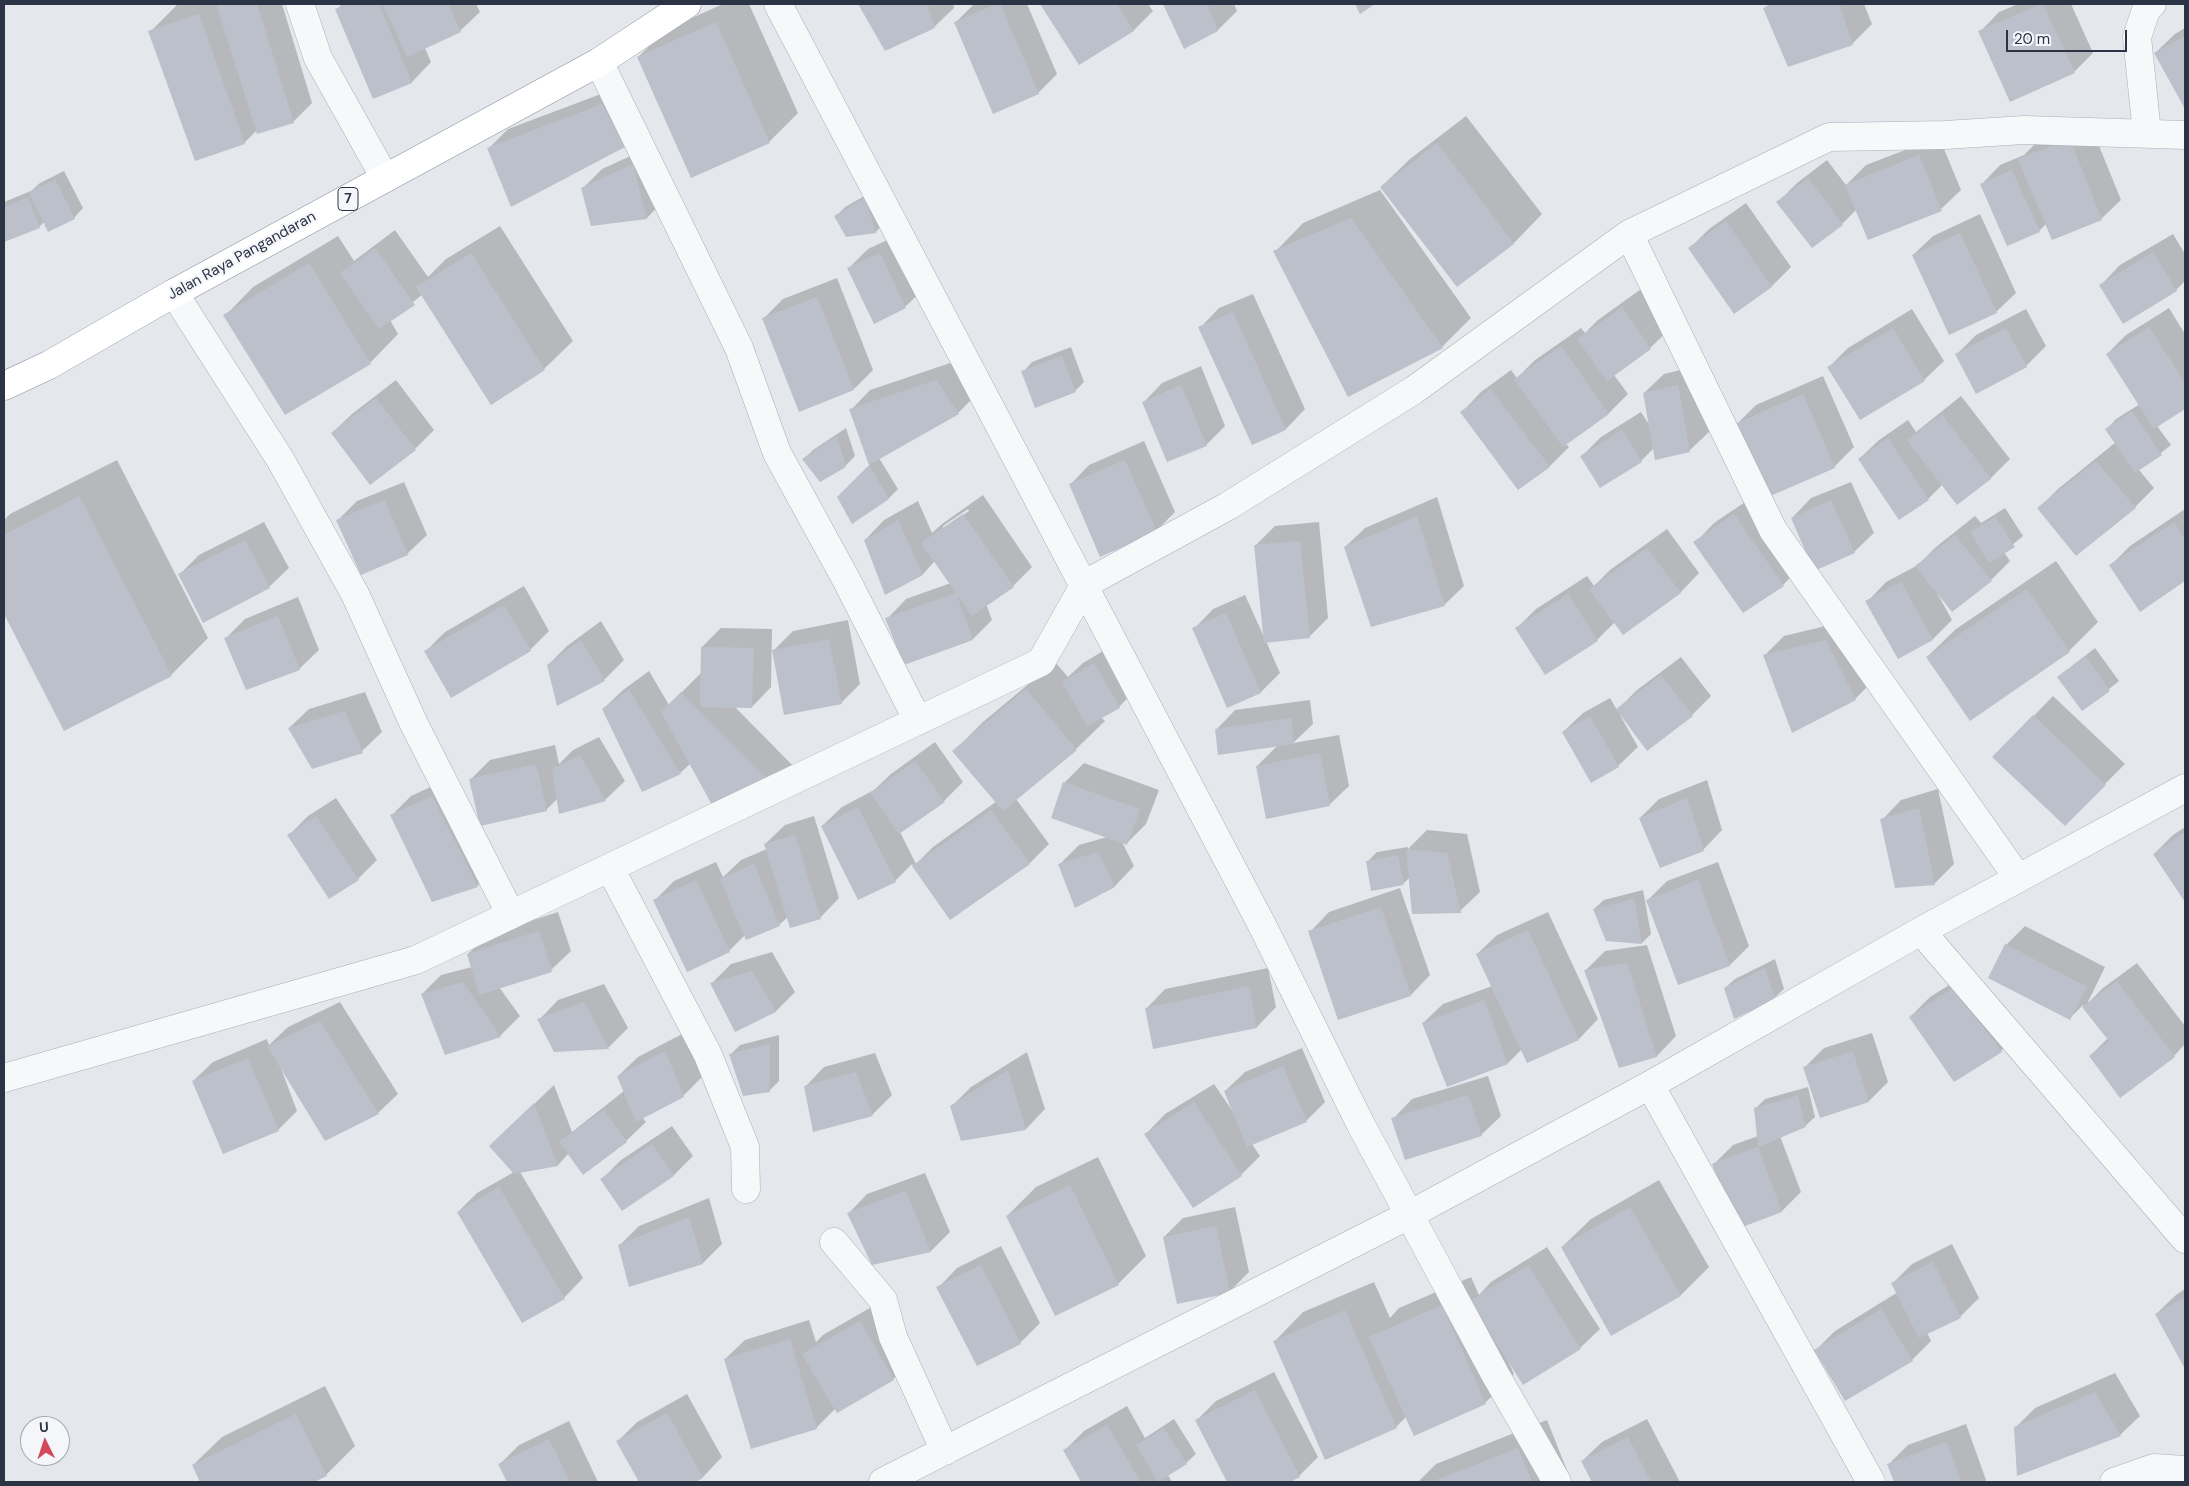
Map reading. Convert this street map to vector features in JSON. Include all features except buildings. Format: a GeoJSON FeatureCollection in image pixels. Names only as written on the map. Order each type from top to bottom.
{"type":"FeatureCollection","features":[{"type":"Feature","properties":{"kind":"highway","name":"Jalan Raya Pangandaran"},"geometry":{"type":"LineString","coordinates":[[4,386],[49,365],[174,293],[599,62],[687,4]]}},
{"type":"Feature","properties":{"kind":"street"},"geometry":{"type":"LineString","coordinates":[[300,4],[318,58],[385,178]]}},
{"type":"Feature","properties":{"kind":"street"},"geometry":{"type":"LineString","coordinates":[[778,4],[1085,584],[1262,924],[1360,1122],[1409,1215],[1495,1374],[1557,1482]]}},
{"type":"Feature","properties":{"kind":"street"},"geometry":{"type":"LineString","coordinates":[[2147,133],[2137,37],[2146,10],[2152,4]]}},
{"type":"Feature","properties":{"kind":"street"},"geometry":{"type":"LineString","coordinates":[[599,62],[739,348],[777,453],[847,581],[918,721]]}},
{"type":"Feature","properties":{"kind":"street"},"geometry":{"type":"LineString","coordinates":[[4,1078],[416,960],[1041,662],[1085,584],[1228,506],[1414,390],[1629,234],[1829,137],[1945,135],[2024,130],[2185,135]]}},
{"type":"Feature","properties":{"kind":"street"},"geometry":{"type":"LineString","coordinates":[[1629,234],[1773,530],[2018,878]]}},
{"type":"Feature","properties":{"kind":"street"},"geometry":{"type":"LineString","coordinates":[[174,293],[280,459],[355,594],[414,724],[511,915]]}},
{"type":"Feature","properties":{"kind":"street"},"geometry":{"type":"LineString","coordinates":[[883,1482],[1409,1215],[1650,1085],[1921,931],[2185,788]]}},
{"type":"Feature","properties":{"kind":"street"},"geometry":{"type":"LineString","coordinates":[[610,868],[708,1055],[745,1147],[746,1189]]}},
{"type":"Feature","properties":{"kind":"street"},"geometry":{"type":"LineString","coordinates":[[1921,931],[2185,1239]]}},
{"type":"Feature","properties":{"kind":"street"},"geometry":{"type":"LineString","coordinates":[[1650,1085],[1871,1482]]}},
{"type":"Feature","properties":{"kind":"street"},"geometry":{"type":"LineString","coordinates":[[834,1242],[883,1300],[893,1337],[945,1451]]}},
{"type":"Feature","properties":{"kind":"street"},"geometry":{"type":"LineString","coordinates":[[2114,1482],[2154,1468],[2185,1470]]}}]}
